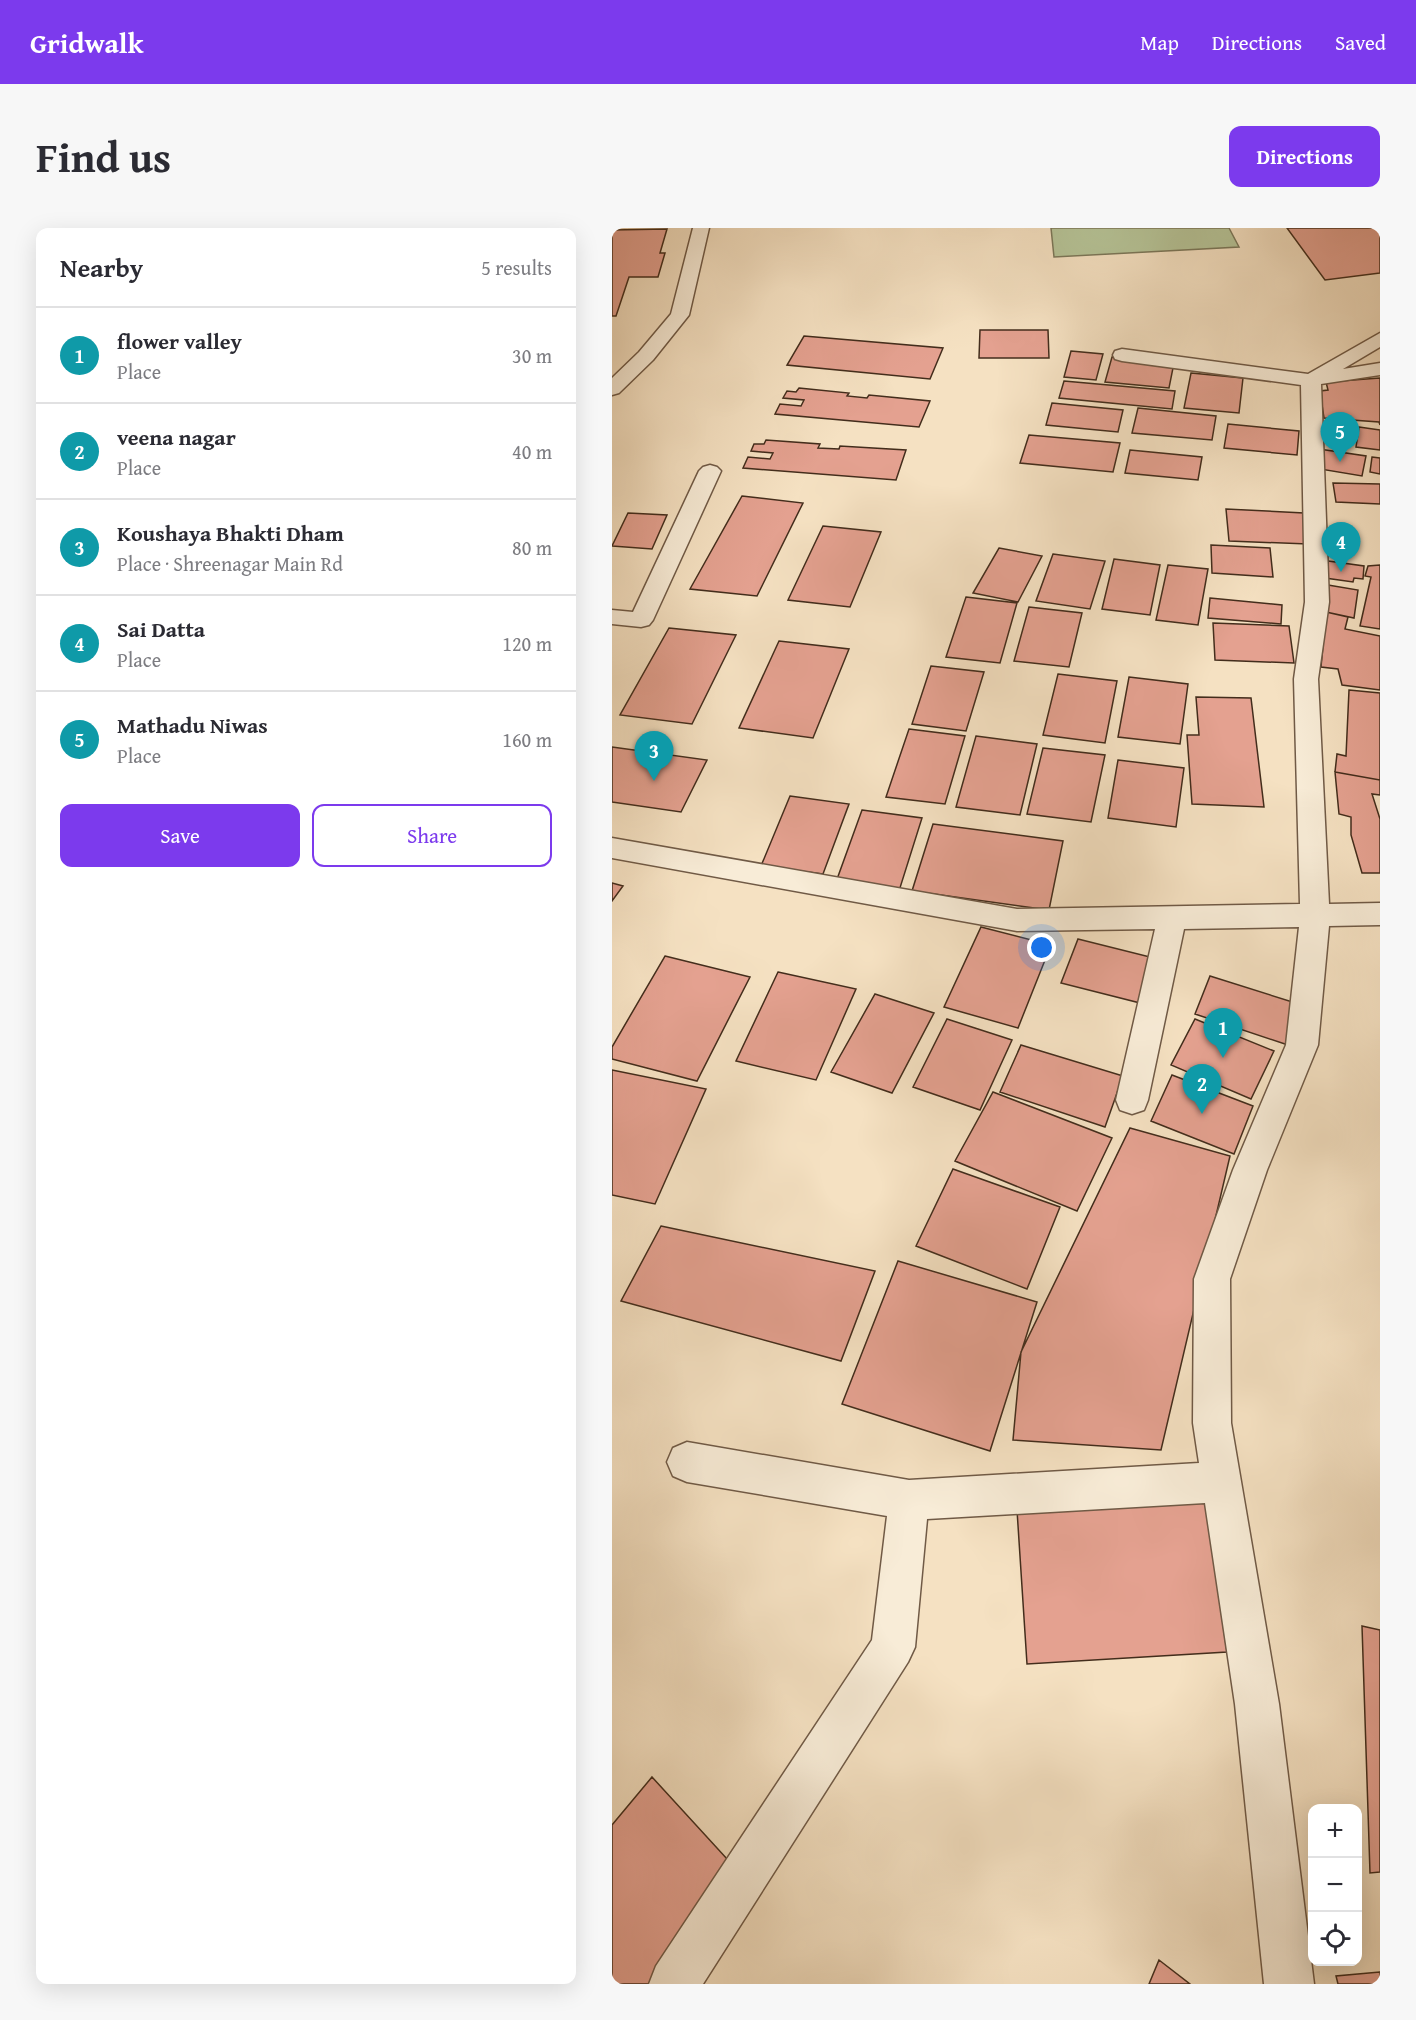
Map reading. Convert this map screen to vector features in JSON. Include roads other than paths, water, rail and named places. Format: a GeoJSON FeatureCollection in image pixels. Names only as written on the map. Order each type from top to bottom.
{"type":"FeatureCollection","features":[{"type":"Feature","properties":{"kind":"street"},"geometry":{"type":"LineString","coordinates":[[612,389],[646,356],[680,315],[701,228]]}},
{"type":"Feature","properties":{"kind":"street"},"geometry":{"type":"LineString","coordinates":[[1311,380],[1380,339]]}},
{"type":"Feature","properties":{"kind":"street"},"geometry":{"type":"LineString","coordinates":[[1122,355],[1311,380],[1380,369]]}},
{"type":"Feature","properties":{"kind":"street"},"geometry":{"type":"LineString","coordinates":[[1289,1984],[1257,1704],[1212,1423],[1212,1279],[1250,1170],[1302,1045],[1316,915],[1306,679],[1317,602],[1311,380]]}},
{"type":"Feature","properties":{"kind":"street"},"geometry":{"type":"LineString","coordinates":[[612,617],[641,620],[710,471]]}},
{"type":"Feature","properties":{"kind":"street"},"geometry":{"type":"LineString","coordinates":[[612,848],[1017,920],[1380,914]]}},
{"type":"Feature","properties":{"kind":"street"},"geometry":{"type":"LineString","coordinates":[[1132,1100],[1172,917]]}},
{"type":"Feature","properties":{"kind":"street"},"geometry":{"type":"LineString","coordinates":[[687,1462],[909,1500],[1222,1482]]}},
{"type":"Feature","properties":{"kind":"street"},"geometry":{"type":"LineString","coordinates":[[674,1984],[893,1647],[909,1500]]}},
{"type":"Feature","properties":{"kind":"place","name":"Mathadu Niwas"},"geometry":{"type":"Point","coordinates":[1340,462]}},
{"type":"Feature","properties":{"kind":"place","name":"Sai Datta"},"geometry":{"type":"Point","coordinates":[1341,572]}},
{"type":"Feature","properties":{"kind":"place","name":"Koushaya Bhakti Dham"},"geometry":{"type":"Point","coordinates":[654,781]}},
{"type":"Feature","properties":{"kind":"place","name":"flower valley"},"geometry":{"type":"Point","coordinates":[1223,1058]}},
{"type":"Feature","properties":{"kind":"place","name":"veena nagar"},"geometry":{"type":"Point","coordinates":[1202,1114]}}]}
